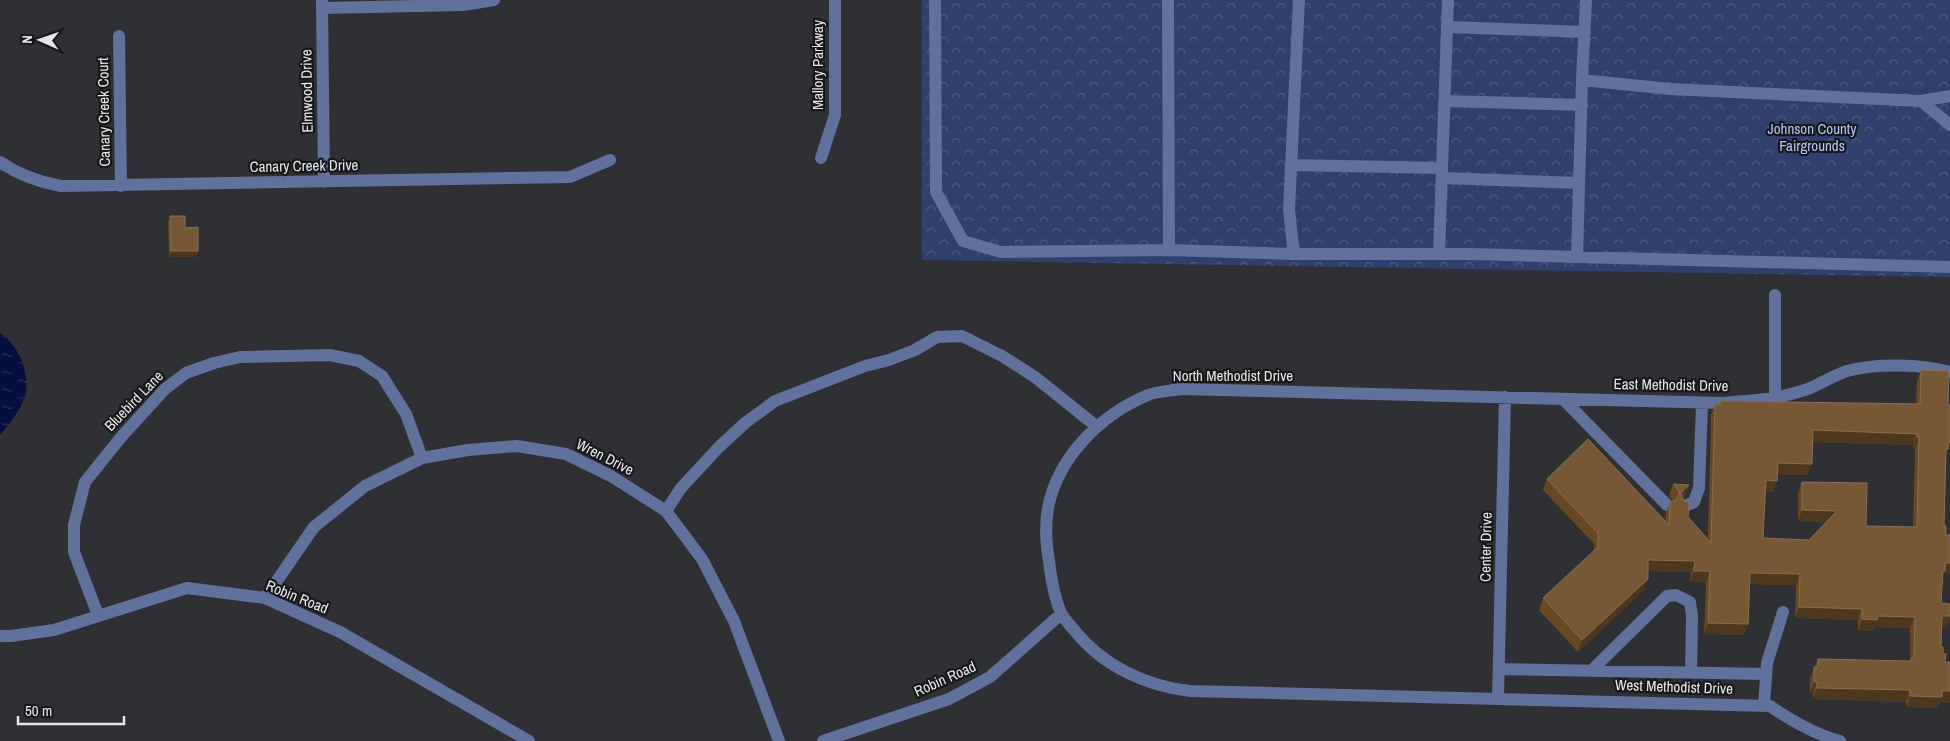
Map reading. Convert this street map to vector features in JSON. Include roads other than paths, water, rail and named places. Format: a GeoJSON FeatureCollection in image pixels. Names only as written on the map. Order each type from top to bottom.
{"type":"FeatureCollection","features":[{"type":"Feature","properties":{"kind":"street"},"geometry":{"type":"LineString","coordinates":[[322,4],[463,5],[479,4],[494,0]]}},
{"type":"Feature","properties":{"kind":"street","name":"Mallory Parkway"},"geometry":{"type":"LineString","coordinates":[[821,158],[835,115],[834,0]]}},
{"type":"Feature","properties":{"kind":"street"},"geometry":{"type":"LineString","coordinates":[[935,0],[936,192],[963,241],[1001,252],[1169,250],[1294,254],[1439,254],[1950,267]]}},
{"type":"Feature","properties":{"kind":"street"},"geometry":{"type":"LineString","coordinates":[[1168,0],[1169,250]]}},
{"type":"Feature","properties":{"kind":"street"},"geometry":{"type":"LineString","coordinates":[[1294,254],[1289,210],[1299,0]]}},
{"type":"Feature","properties":{"kind":"street"},"geometry":{"type":"LineString","coordinates":[[1439,254],[1448,0]]}},
{"type":"Feature","properties":{"kind":"street"},"geometry":{"type":"LineString","coordinates":[[1577,257],[1586,0]]}},
{"type":"Feature","properties":{"kind":"street","name":"Elmwood Drive"},"geometry":{"type":"LineString","coordinates":[[322,4],[324,182]]}},
{"type":"Feature","properties":{"kind":"street"},"geometry":{"type":"LineString","coordinates":[[1447,27],[1584,32]]}},
{"type":"Feature","properties":{"kind":"street","name":"Canary Creek Court"},"geometry":{"type":"LineString","coordinates":[[119,36],[121,186]]}},
{"type":"Feature","properties":{"kind":"street"},"geometry":{"type":"LineString","coordinates":[[1582,80],[1670,89],[1921,101],[1950,96]]}},
{"type":"Feature","properties":{"kind":"street"},"geometry":{"type":"LineString","coordinates":[[1444,101],[1582,105]]}},
{"type":"Feature","properties":{"kind":"street"},"geometry":{"type":"LineString","coordinates":[[1921,101],[1950,125]]}},
{"type":"Feature","properties":{"kind":"street","name":"Canary Creek Drive"},"geometry":{"type":"LineString","coordinates":[[0,162],[36,181],[60,186],[121,186],[570,177],[610,160]]}},
{"type":"Feature","properties":{"kind":"street"},"geometry":{"type":"LineString","coordinates":[[1291,164],[1579,183]]}},
{"type":"Feature","properties":{"kind":"street"},"geometry":{"type":"LineString","coordinates":[[1775,295],[1775,396]]}},
{"type":"Feature","properties":{"kind":"street"},"geometry":{"type":"LineString","coordinates":[[666,511],[681,488],[720,447],[745,422],[775,401],[865,366],[889,360],[915,350],[937,337],[962,336],[1002,356],[1035,377],[1096,426]]}},
{"type":"Feature","properties":{"kind":"street","name":"Bluebird Lane"},"geometry":{"type":"LineString","coordinates":[[98,615],[74,552],[74,525],[85,482],[140,416],[165,390],[186,373],[214,363],[240,358],[330,355],[358,361],[382,376],[406,414],[422,458]]}},
{"type":"Feature","properties":{"kind":"street","name":"East Methodist Drive"},"geometry":{"type":"LineString","coordinates":[[1505,397],[1702,404],[1757,400],[1805,390],[1848,371],[1867,368],[1902,366],[1950,372]]}},
{"type":"Feature","properties":{"kind":"street","name":"North Methodist Drive"},"geometry":{"type":"LineString","coordinates":[[1498,698],[1190,691],[1166,688],[1145,681],[1121,669],[1098,654],[1078,635],[1062,614],[1051,580],[1047,548],[1048,508],[1057,478],[1075,450],[1096,426],[1119,410],[1149,394],[1181,389],[1505,397]]}},
{"type":"Feature","properties":{"kind":"street","name":"Center Drive"},"geometry":{"type":"LineString","coordinates":[[1498,698],[1505,397]]}},
{"type":"Feature","properties":{"kind":"street"},"geometry":{"type":"LineString","coordinates":[[1564,399],[1667,505]]}},
{"type":"Feature","properties":{"kind":"street"},"geometry":{"type":"LineString","coordinates":[[1685,506],[1694,502],[1699,488],[1702,404]]}},
{"type":"Feature","properties":{"kind":"street","name":"Wren Drive"},"geometry":{"type":"LineString","coordinates":[[265,598],[314,527],[365,486],[422,458],[468,450],[517,446],[566,454],[611,476],[666,511],[702,559],[734,621],[779,741]]}},
{"type":"Feature","properties":{"kind":"street","name":"Robin Road"},"geometry":{"type":"LineString","coordinates":[[0,636],[54,630],[187,588],[265,598],[340,632],[529,741]]}},
{"type":"Feature","properties":{"kind":"street"},"geometry":{"type":"LineString","coordinates":[[1591,671],[1656,606],[1668,596],[1676,595],[1690,602],[1692,616],[1691,673]]}},
{"type":"Feature","properties":{"kind":"street"},"geometry":{"type":"LineString","coordinates":[[1764,706],[1767,663],[1783,612]]}},
{"type":"Feature","properties":{"kind":"street","name":"Robin Road"},"geometry":{"type":"LineString","coordinates":[[823,741],[949,699],[990,677],[1062,614]]}},
{"type":"Feature","properties":{"kind":"street"},"geometry":{"type":"LineString","coordinates":[[1499,670],[1766,674]]}},
{"type":"Feature","properties":{"kind":"street","name":"West Methodist Drive"},"geometry":{"type":"LineString","coordinates":[[1498,698],[1770,706],[1787,718],[1822,736],[1840,741]]}},
{"type":"Feature","properties":{"kind":"water"},"geometry":{"type":"Polygon","coordinates":[[[0,333],[12,344],[21,359],[26,375],[26,392],[16,415],[0,435],[0,333]]]}},
{"type":"Feature","properties":{"kind":"park label","name":"Johnson County Fairgrounds"},"geometry":{"type":"Point","coordinates":[1812,138]}}]}
